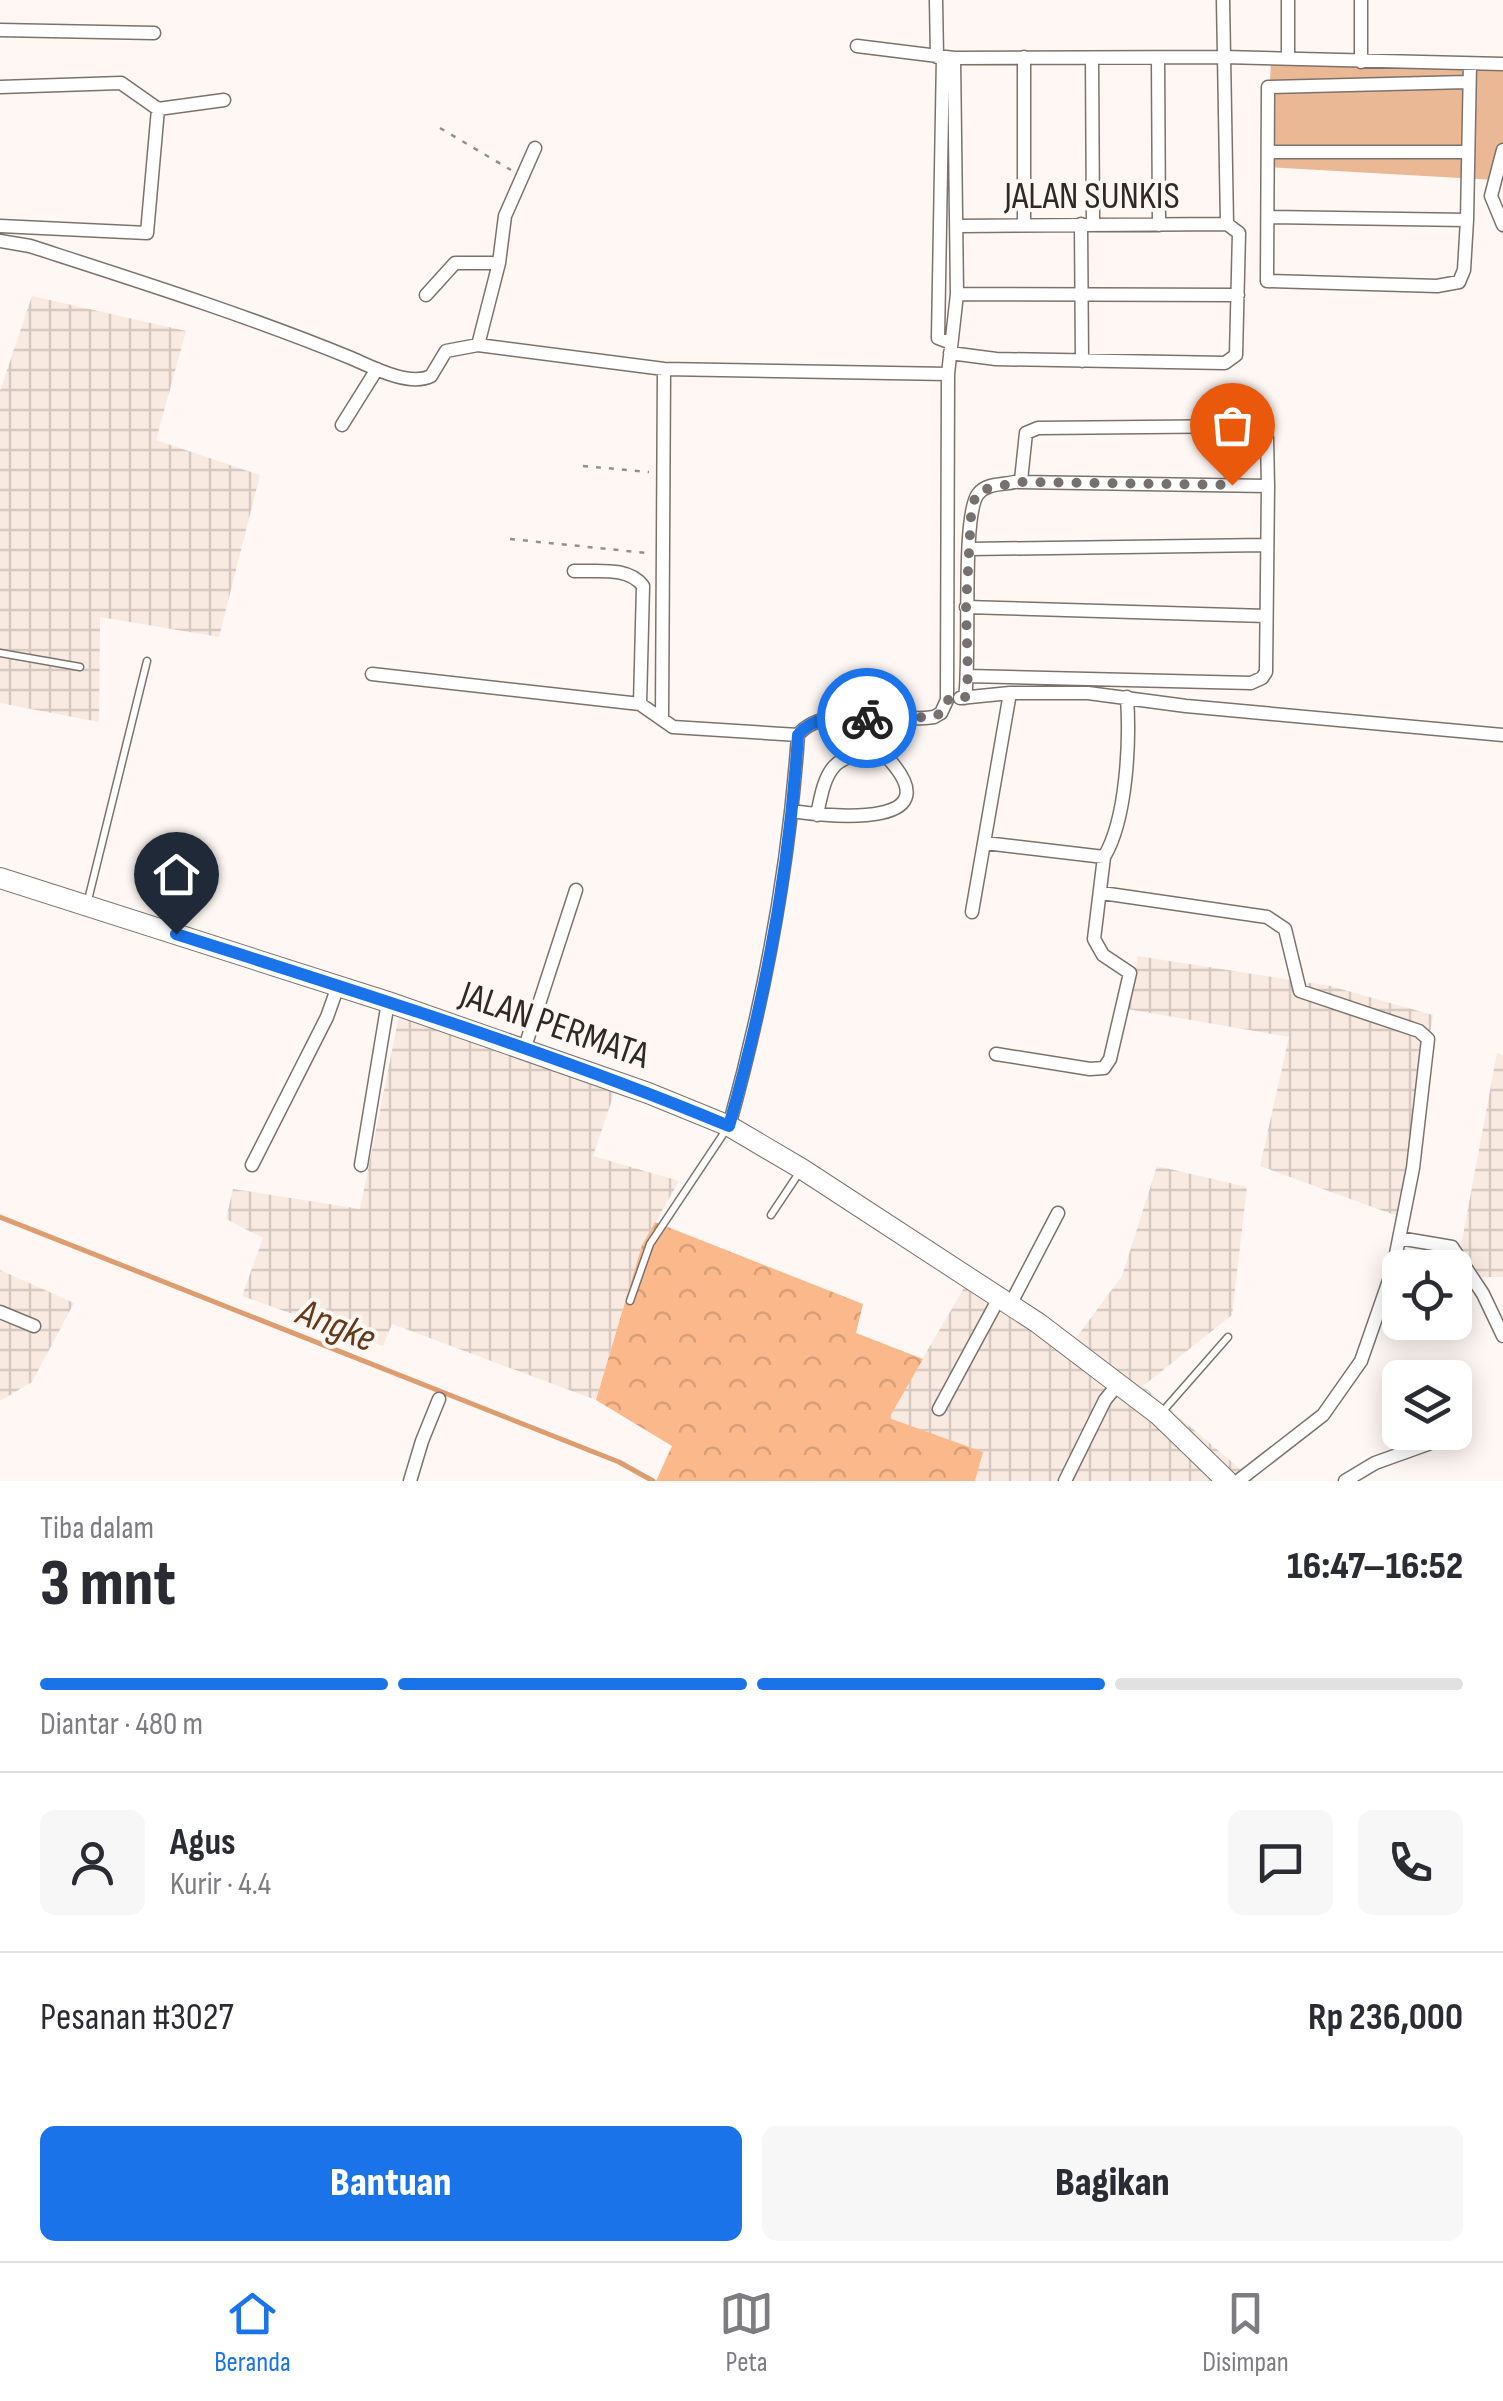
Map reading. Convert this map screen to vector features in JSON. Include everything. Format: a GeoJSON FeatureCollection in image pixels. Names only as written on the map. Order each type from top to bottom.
{"type":"FeatureCollection","features":[{"type":"Feature","properties":{"kind":"main road","name":"JALAN PERMATA"},"geometry":{"type":"LineString","coordinates":[[0,878],[388,1002],[648,1093],[729,1126],[1005,1302],[1119,1383],[1227,1481]]}},
{"type":"Feature","properties":{"kind":"street"},"geometry":{"type":"LineString","coordinates":[[729,1126],[751,1048],[791,812],[798,735],[813,722],[834,718],[934,717],[948,700],[948,374],[958,294],[958,226],[945,57],[936,0]]}},
{"type":"Feature","properties":{"kind":"street"},"geometry":{"type":"LineString","coordinates":[[945,57],[938,338],[950,348],[996,359],[1232,360],[1236,355],[1239,233],[1227,224],[1223,0]]}},
{"type":"Feature","properties":{"kind":"street"},"geometry":{"type":"LineString","coordinates":[[1288,0],[1288,60]]}},
{"type":"Feature","properties":{"kind":"street"},"geometry":{"type":"LineString","coordinates":[[1361,0],[1361,62]]}},
{"type":"Feature","properties":{"kind":"street"},"geometry":{"type":"LineString","coordinates":[[0,30],[154,33]]}},
{"type":"Feature","properties":{"kind":"street"},"geometry":{"type":"LineString","coordinates":[[857,46],[945,57],[1503,64]]}},
{"type":"Feature","properties":{"kind":"street"},"geometry":{"type":"LineString","coordinates":[[1024,58],[1024,225]]}},
{"type":"Feature","properties":{"kind":"street"},"geometry":{"type":"LineString","coordinates":[[1082,361],[1092,58]]}},
{"type":"Feature","properties":{"kind":"street"},"geometry":{"type":"LineString","coordinates":[[1158,58],[1158,225]]}},
{"type":"Feature","properties":{"kind":"street"},"geometry":{"type":"LineString","coordinates":[[1467,82],[1270,86],[1267,281],[1437,286],[1454,285],[1463,276],[1470,64]]}},
{"type":"Feature","properties":{"kind":"street"},"geometry":{"type":"LineString","coordinates":[[0,87],[121,83],[158,110],[224,100]]}},
{"type":"Feature","properties":{"kind":"street"},"geometry":{"type":"LineString","coordinates":[[0,226],[146,233],[158,110]]}},
{"type":"Feature","properties":{"kind":"street"},"geometry":{"type":"LineString","coordinates":[[478,346],[499,263],[505,216],[535,148]]}},
{"type":"Feature","properties":{"kind":"street"},"geometry":{"type":"LineString","coordinates":[[1503,150],[1491,196],[1503,225]]}},
{"type":"Feature","properties":{"kind":"street"},"geometry":{"type":"LineString","coordinates":[[1269,152],[1468,152]]}},
{"type":"Feature","properties":{"kind":"street"},"geometry":{"type":"LineString","coordinates":[[1270,217],[1467,220]]}},
{"type":"Feature","properties":{"kind":"street","name":"JALAN SUNKIS"},"geometry":{"type":"LineString","coordinates":[[958,226],[1227,224]]}},
{"type":"Feature","properties":{"kind":"street"},"geometry":{"type":"LineString","coordinates":[[0,241],[30,246],[204,302],[415,380],[426,379],[446,352],[478,346],[664,369],[948,374]]}},
{"type":"Feature","properties":{"kind":"street"},"geometry":{"type":"LineString","coordinates":[[940,255],[958,254]]}},
{"type":"Feature","properties":{"kind":"street"},"geometry":{"type":"LineString","coordinates":[[426,295],[454,262],[499,263]]}},
{"type":"Feature","properties":{"kind":"street"},"geometry":{"type":"LineString","coordinates":[[958,294],[1238,295]]}},
{"type":"Feature","properties":{"kind":"street"},"geometry":{"type":"LineString","coordinates":[[342,425],[378,369]]}},
{"type":"Feature","properties":{"kind":"street"},"geometry":{"type":"LineString","coordinates":[[662,718],[664,369]]}},
{"type":"Feature","properties":{"kind":"street"},"geometry":{"type":"LineString","coordinates":[[968,676],[1251,684],[1266,672],[1268,486],[1264,430],[1253,426],[1031,430],[1024,437],[1024,474],[1019,482]]}},
{"type":"Feature","properties":{"kind":"street"},"geometry":{"type":"LineString","coordinates":[[965,698],[971,516],[975,497],[992,485],[1019,482],[1268,486]]}},
{"type":"Feature","properties":{"kind":"street"},"geometry":{"type":"LineString","coordinates":[[970,548],[1266,545]]}},
{"type":"Feature","properties":{"kind":"street"},"geometry":{"type":"LineString","coordinates":[[574,572],[626,573],[637,577],[643,586],[640,704]]}},
{"type":"Feature","properties":{"kind":"street"},"geometry":{"type":"LineString","coordinates":[[966,607],[1266,616]]}},
{"type":"Feature","properties":{"kind":"street"},"geometry":{"type":"LineString","coordinates":[[372,674],[640,704],[674,727],[798,735]]}},
{"type":"Feature","properties":{"kind":"street"},"geometry":{"type":"LineString","coordinates":[[948,700],[1069,692],[1503,735]]}},
{"type":"Feature","properties":{"kind":"street"},"geometry":{"type":"LineString","coordinates":[[972,912],[1010,693]]}},
{"type":"Feature","properties":{"kind":"street"},"geometry":{"type":"LineString","coordinates":[[996,1054],[1090,1069],[1104,1068],[1110,1058],[1130,973],[1096,946],[1104,857],[1120,818],[1127,697]]}},
{"type":"Feature","properties":{"kind":"street"},"geometry":{"type":"LineString","coordinates":[[791,812],[817,815],[867,816],[887,812],[905,800],[907,787],[884,754],[842,759],[832,764],[823,784],[817,815]]}},
{"type":"Feature","properties":{"kind":"street"},"geometry":{"type":"LineString","coordinates":[[985,843],[1104,857]]}},
{"type":"Feature","properties":{"kind":"street"},"geometry":{"type":"LineString","coordinates":[[524,1050],[576,890]]}},
{"type":"Feature","properties":{"kind":"street"},"geometry":{"type":"LineString","coordinates":[[1102,893],[1267,917],[1286,929],[1300,992],[1424,1034],[1429,1045],[1413,1168],[1399,1238],[1380,1314],[1361,1361],[1323,1415],[1238,1481]]}},
{"type":"Feature","properties":{"kind":"street"},"geometry":{"type":"LineString","coordinates":[[252,1165],[327,1017],[338,986]]}},
{"type":"Feature","properties":{"kind":"street"},"geometry":{"type":"LineString","coordinates":[[361,1165],[388,1002]]}},
{"type":"Feature","properties":{"kind":"street"},"geometry":{"type":"LineString","coordinates":[[938,1409],[1058,1214]]}},
{"type":"Feature","properties":{"kind":"street"},"geometry":{"type":"LineString","coordinates":[[1399,1238],[1456,1250],[1484,1294],[1503,1336]]}},
{"type":"Feature","properties":{"kind":"street"},"geometry":{"type":"LineString","coordinates":[[0,1312],[34,1326]]}},
{"type":"Feature","properties":{"kind":"street"},"geometry":{"type":"LineString","coordinates":[[1065,1481],[1105,1400],[1119,1383]]}},
{"type":"Feature","properties":{"kind":"street"},"geometry":{"type":"LineString","coordinates":[[410,1481],[439,1399]]}},
{"type":"Feature","properties":{"kind":"street"},"geometry":{"type":"LineString","coordinates":[[1344,1481],[1374,1463],[1411,1450]]}},
{"type":"Feature","properties":{"kind":"lane"},"geometry":{"type":"LineString","coordinates":[[0,653],[80,666]]}},
{"type":"Feature","properties":{"kind":"lane"},"geometry":{"type":"LineString","coordinates":[[86,906],[147,661]]}},
{"type":"Feature","properties":{"kind":"lane"},"geometry":{"type":"LineString","coordinates":[[630,1301],[650,1244],[729,1126]]}},
{"type":"Feature","properties":{"kind":"lane"},"geometry":{"type":"LineString","coordinates":[[771,1215],[802,1169]]}},
{"type":"Feature","properties":{"kind":"lane"},"geometry":{"type":"LineString","coordinates":[[1159,1416],[1228,1337]]}},
{"type":"Feature","properties":{"kind":"path"},"geometry":{"type":"LineString","coordinates":[[440,128],[521,176]]}},
{"type":"Feature","properties":{"kind":"path"},"geometry":{"type":"LineString","coordinates":[[583,466],[666,473]]}},
{"type":"Feature","properties":{"kind":"path"},"geometry":{"type":"LineString","coordinates":[[510,539],[664,555]]}},
{"type":"Feature","properties":{"kind":"shaded area"},"geometry":{"type":"Polygon","coordinates":[[[1271,62],[1503,67],[1503,160],[1496,180],[1265,167],[1271,62]]]}},
{"type":"Feature","properties":{"kind":"shaded area"},"geometry":{"type":"Polygon","coordinates":[[[32,296],[186,331],[156,440],[260,475],[219,637],[100,617],[99,722],[0,703],[0,391],[32,296]]]}},
{"type":"Feature","properties":{"kind":"shaded area"},"geometry":{"type":"Polygon","coordinates":[[[1138,956],[1330,986],[1433,1015],[1400,1217],[1260,1166],[1289,1037],[1127,1009],[1138,956]]]}},
{"type":"Feature","properties":{"kind":"shaded area"},"geometry":{"type":"Polygon","coordinates":[[[399,1016],[617,1085],[593,1156],[679,1181],[642,1245],[596,1400],[392,1324],[383,1346],[242,1296],[263,1238],[226,1219],[233,1189],[360,1209],[399,1016]]]}},
{"type":"Feature","properties":{"kind":"shaded area"},"geometry":{"type":"Polygon","coordinates":[[[1497,1053],[1503,1055],[1503,1277],[1479,1277],[1472,1265],[1472,1250],[1461,1246],[1497,1053]]]}},
{"type":"Feature","properties":{"kind":"shaded area"},"geometry":{"type":"Polygon","coordinates":[[[1157,1166],[1247,1187],[1232,1315],[1143,1386],[1254,1481],[975,1481],[982,1452],[888,1418],[971,1276],[1070,1346],[1122,1276],[1157,1166]]]}},
{"type":"Feature","properties":{"kind":"shaded area"},"geometry":{"type":"Polygon","coordinates":[[[0,1270],[74,1303],[32,1382],[0,1401],[0,1270]]]}},
{"type":"Feature","properties":{"kind":"green space"},"geometry":{"type":"Polygon","coordinates":[[[655,1222],[863,1304],[856,1333],[923,1359],[889,1418],[983,1452],[975,1481],[656,1481],[672,1446],[596,1400],[642,1245],[655,1222]]]}},
{"type":"Feature","properties":{"kind":"waterway","name":"Angke"},"geometry":{"type":"LineString","coordinates":[[0,1217],[619,1462],[653,1481]]}},
{"type":"Feature","properties":{"kind":"way so far"},"geometry":{"type":"LineString","coordinates":[[867,718],[934,717],[948,700],[965,698],[971,516],[975,497],[982,490],[1019,482],[1232,485]]}},
{"type":"Feature","properties":{"kind":"route"},"geometry":{"type":"LineString","coordinates":[[176,934],[388,1002],[648,1093],[729,1126],[751,1048],[765,976],[791,812],[798,735],[813,722],[867,718]]}}]}
